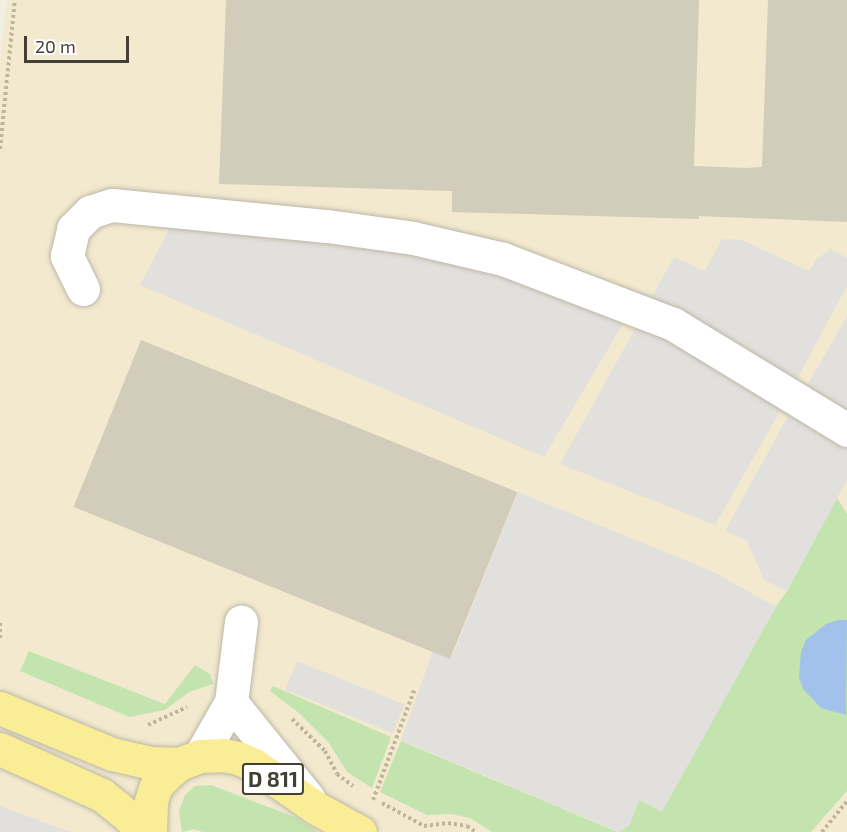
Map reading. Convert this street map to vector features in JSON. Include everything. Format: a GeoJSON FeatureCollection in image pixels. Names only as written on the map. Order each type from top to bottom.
{"type":"FeatureCollection","features":[{"type":"Feature","properties":{"kind":"main road","name":"D 811"},"geometry":{"type":"LineString","coordinates":[[0,708],[112,754],[151,763],[238,758],[316,808],[360,832]]}},
{"type":"Feature","properties":{"kind":"main road"},"geometry":{"type":"LineString","coordinates":[[0,749],[82,784],[129,817],[144,832]]}},
{"type":"Feature","properties":{"kind":"main road"},"geometry":{"type":"LineString","coordinates":[[150,832],[149,810],[156,786],[190,760]]}},
{"type":"Feature","properties":{"kind":"lane"},"geometry":{"type":"LineString","coordinates":[[83,289],[67,256],[73,229],[90,212],[112,205],[327,226],[412,238],[503,259],[674,324],[847,430]]}},
{"type":"Feature","properties":{"kind":"lane"},"geometry":{"type":"LineString","coordinates":[[190,760],[231,702],[241,622]]}},
{"type":"Feature","properties":{"kind":"lane"},"geometry":{"type":"LineString","coordinates":[[231,702],[316,808]]}},
{"type":"Feature","properties":{"kind":"path"},"geometry":{"type":"LineString","coordinates":[[0,149],[15,0]]}},
{"type":"Feature","properties":{"kind":"path"},"geometry":{"type":"LineString","coordinates":[[0,623],[0,640]]}},
{"type":"Feature","properties":{"kind":"path"},"geometry":{"type":"LineString","coordinates":[[373,799],[415,688]]}},
{"type":"Feature","properties":{"kind":"path"},"geometry":{"type":"LineString","coordinates":[[142,725],[163,720],[194,703]]}},
{"type":"Feature","properties":{"kind":"path"},"geometry":{"type":"LineString","coordinates":[[286,712],[325,751],[337,774],[373,799],[424,825],[448,823],[467,826],[476,832]]}},
{"type":"Feature","properties":{"kind":"path"},"geometry":{"type":"LineString","coordinates":[[822,832],[847,801]]}},
{"type":"Feature","properties":{"kind":"shaded area"},"geometry":{"type":"Polygon","coordinates":[[[7,0],[847,0],[847,514],[837,498],[787,591],[619,832],[467,769],[380,792],[427,815],[450,814],[470,818],[492,832],[318,832],[295,817],[211,785],[195,786],[181,803],[194,829],[203,832],[0,832],[0,58],[7,0]],[[29,652],[20,671],[164,710],[189,692],[195,665],[166,704],[29,652]],[[271,691],[299,713],[329,743],[347,772],[391,737],[271,691]]]}},
{"type":"Feature","properties":{"kind":"shaded area"},"geometry":{"type":"Polygon","coordinates":[[[171,226],[480,247],[653,295],[674,257],[705,271],[722,239],[742,240],[809,271],[817,259],[831,249],[847,258],[847,286],[797,379],[808,384],[847,316],[847,480],[787,591],[764,580],[747,541],[725,531],[788,416],[779,413],[715,525],[560,464],[635,329],[624,322],[544,457],[140,285],[171,226]]]}},
{"type":"Feature","properties":{"kind":"shaded area"},"geometry":{"type":"Polygon","coordinates":[[[518,492],[714,572],[776,607],[662,812],[639,800],[629,826],[619,832],[401,740],[433,651],[452,657],[518,492]]]}},
{"type":"Feature","properties":{"kind":"shaded area"},"geometry":{"type":"Polygon","coordinates":[[[297,661],[405,704],[393,733],[285,690],[297,661]]]}},
{"type":"Feature","properties":{"kind":"shaded area"},"geometry":{"type":"Polygon","coordinates":[[[847,791],[847,832],[811,832],[846,793],[847,791]]]}},
{"type":"Feature","properties":{"kind":"shaded area"},"geometry":{"type":"Polygon","coordinates":[[[0,806],[70,832],[0,832],[0,806]]]}},
{"type":"Feature","properties":{"kind":"green space"},"geometry":{"type":"Polygon","coordinates":[[[837,498],[847,514],[847,791],[811,832],[618,832],[629,825],[639,800],[787,591],[837,498]]]}},
{"type":"Feature","properties":{"kind":"green space"},"geometry":{"type":"Polygon","coordinates":[[[29,651],[165,704],[195,665],[210,674],[213,684],[189,692],[165,710],[129,717],[20,671],[29,651]]]}},
{"type":"Feature","properties":{"kind":"green space"},"geometry":{"type":"Polygon","coordinates":[[[273,686],[391,737],[372,788],[347,772],[329,743],[299,713],[270,691],[273,686]]]}},
{"type":"Feature","properties":{"kind":"green space"},"geometry":{"type":"Polygon","coordinates":[[[401,741],[618,832],[492,832],[470,818],[450,814],[427,815],[380,792],[401,741]]]}},
{"type":"Feature","properties":{"kind":"green space"},"geometry":{"type":"Polygon","coordinates":[[[211,785],[295,817],[318,832],[203,832],[194,829],[182,832],[179,811],[185,795],[195,786],[211,785]]]}},
{"type":"Feature","properties":{"kind":"water"},"geometry":{"type":"Polygon","coordinates":[[[847,620],[846,715],[821,708],[803,689],[799,677],[801,652],[806,640],[826,624],[847,620]]]}},
{"type":"Feature","properties":{"kind":"building"},"geometry":{"type":"Polygon","coordinates":[[[226,0],[699,0],[694,166],[746,168],[762,167],[768,0],[847,0],[847,222],[699,216],[699,219],[452,212],[452,191],[219,184],[226,0]]]}},
{"type":"Feature","properties":{"kind":"building"},"geometry":{"type":"Polygon","coordinates":[[[141,340],[517,492],[450,659],[74,507],[141,340]]]}}]}
